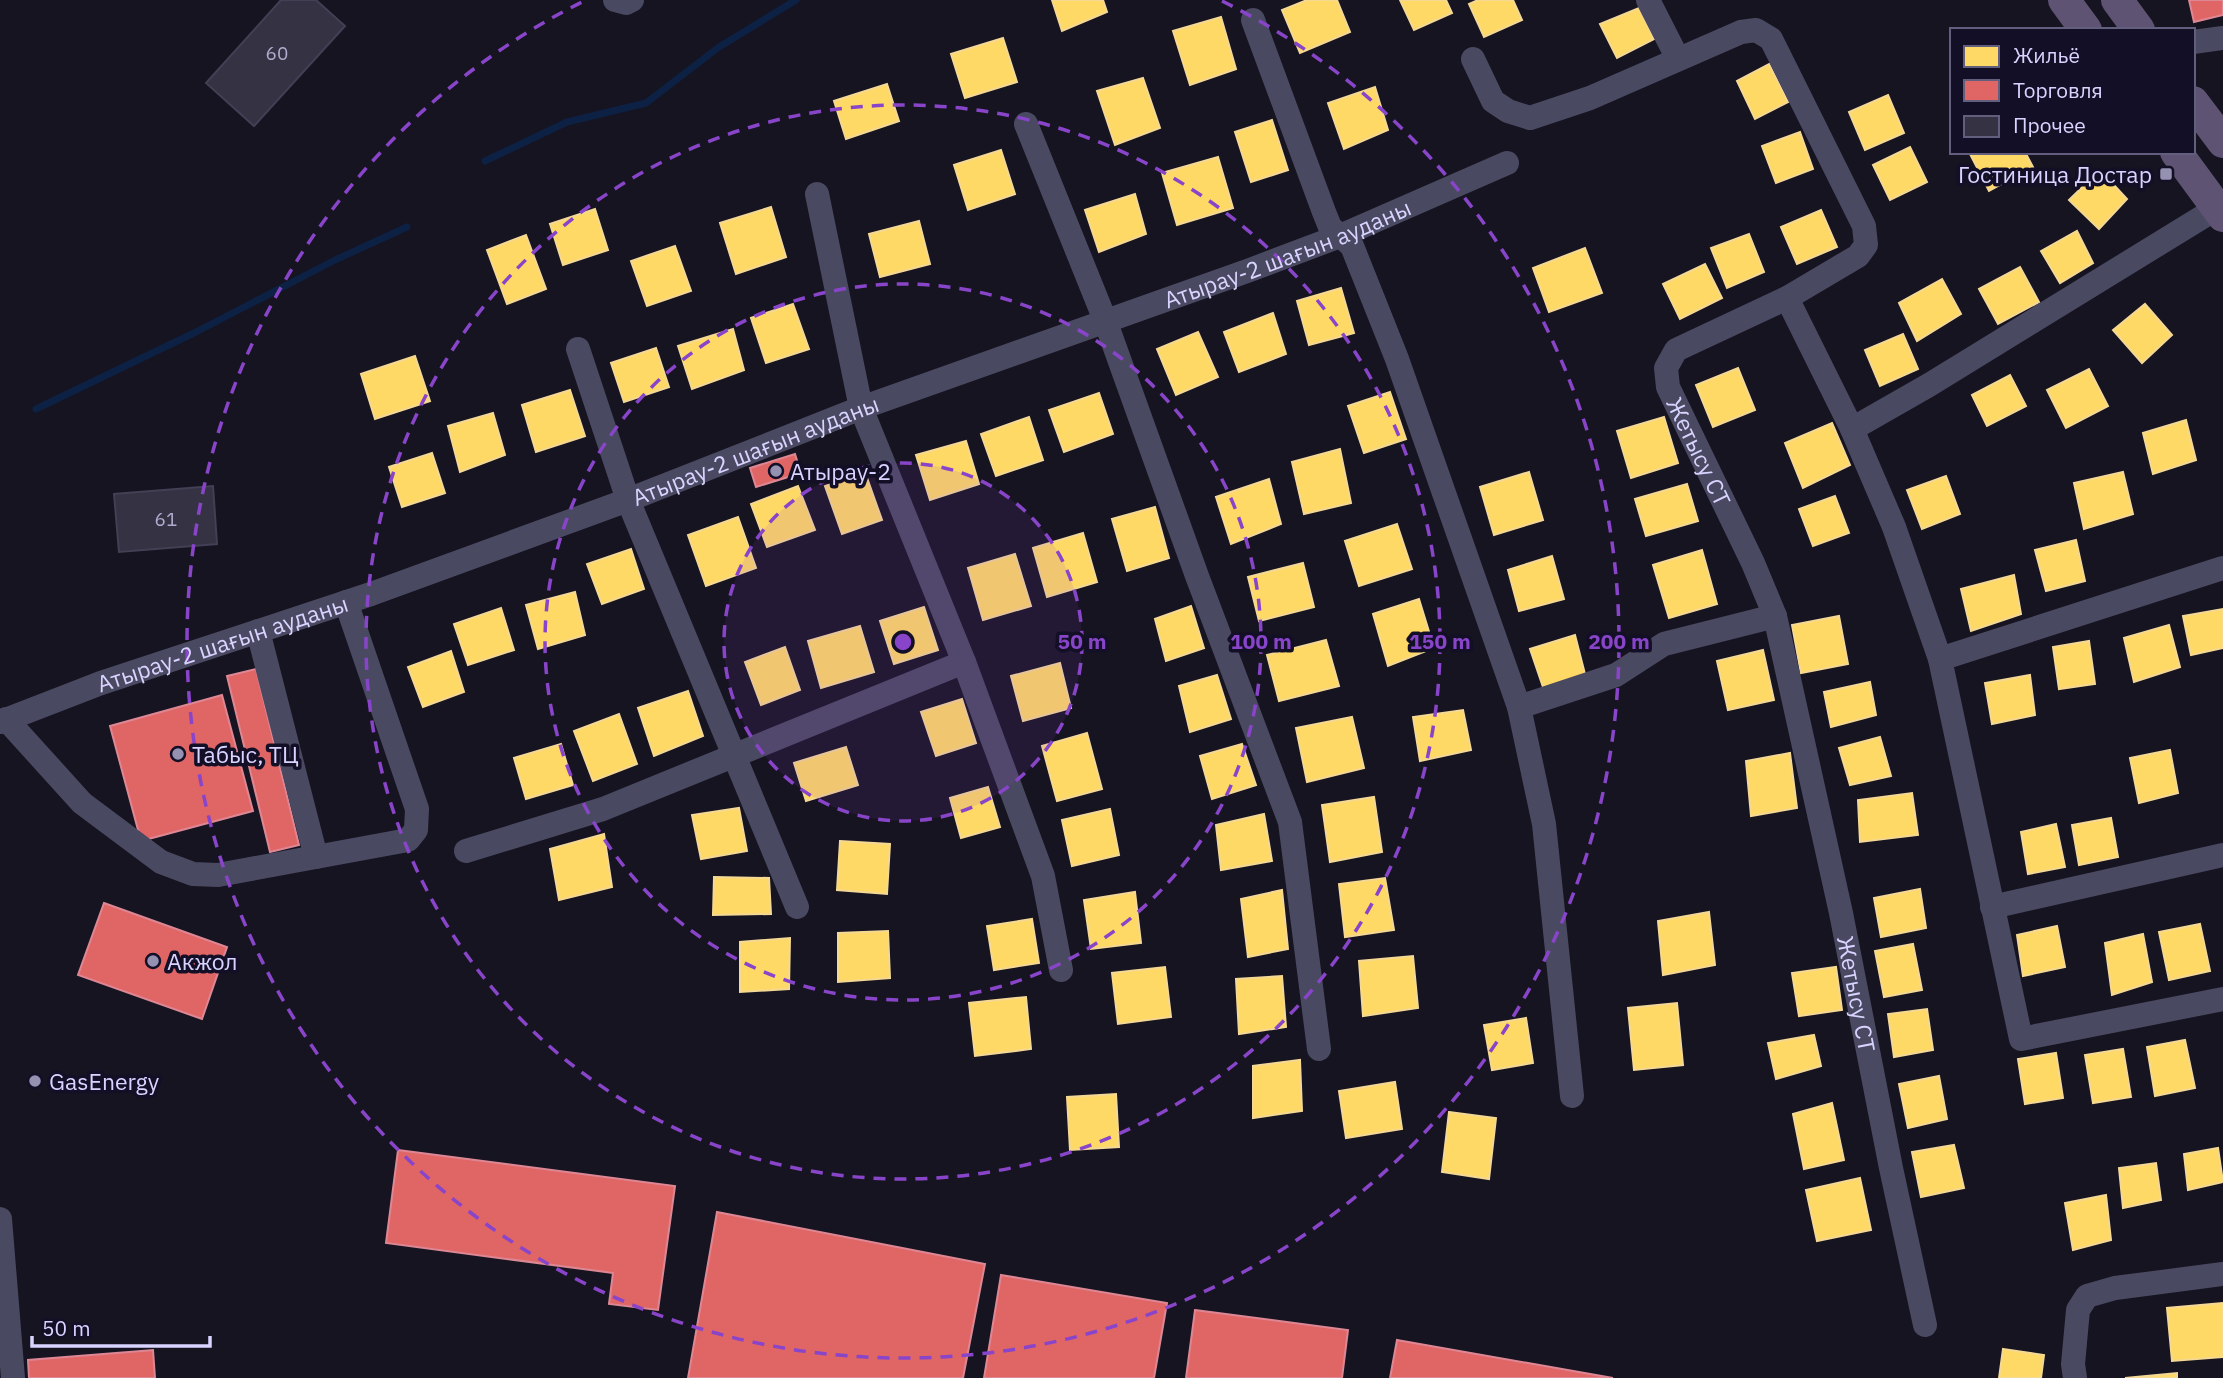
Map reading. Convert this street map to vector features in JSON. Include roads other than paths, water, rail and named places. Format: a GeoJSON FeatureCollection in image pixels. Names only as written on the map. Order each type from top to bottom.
{"type":"FeatureCollection","features":[{"type":"Feature","properties":{"kind":"main road"},"geometry":{"type":"LineString","coordinates":[[2064,0],[2085,28]]}},
{"type":"Feature","properties":{"kind":"main road"},"geometry":{"type":"LineString","coordinates":[[2117,0],[2138,28]]}},
{"type":"Feature","properties":{"kind":"main road"},"geometry":{"type":"LineString","coordinates":[[2195,105],[2223,142]]}},
{"type":"Feature","properties":{"kind":"main road"},"geometry":{"type":"LineString","coordinates":[[2177,154],[2220,212]]}},
{"type":"Feature","properties":{"kind":"street"},"geometry":{"type":"LineString","coordinates":[[615,0],[626,3],[632,0]]}},
{"type":"Feature","properties":{"kind":"street"},"geometry":{"type":"LineString","coordinates":[[1648,0],[1678,59]]}},
{"type":"Feature","properties":{"kind":"street"},"geometry":{"type":"LineString","coordinates":[[1253,20],[1330,228],[1352,246],[1398,359],[1519,707],[1544,824],[1572,1096]]}},
{"type":"Feature","properties":{"kind":"street","name":"Жетысу СТ"},"geometry":{"type":"LineString","coordinates":[[1473,59],[1493,101],[1508,111],[1530,118],[1590,98],[1741,32],[1756,30],[1771,39],[1864,226],[1866,245],[1858,256],[1787,298],[1676,351],[1666,368],[1668,387],[1753,563],[1774,615],[1841,913],[1925,1325]]}},
{"type":"Feature","properties":{"kind":"street"},"geometry":{"type":"LineString","coordinates":[[2195,42],[2223,38]]}},
{"type":"Feature","properties":{"kind":"street"},"geometry":{"type":"LineString","coordinates":[[1026,124],[1105,320],[1197,576],[1290,822],[1319,1049]]}},
{"type":"Feature","properties":{"kind":"street","name":"Атырау-2 шағын ауданы"},"geometry":{"type":"LineString","coordinates":[[3,720],[101,683],[346,602],[628,500],[861,408],[1250,271],[1340,236],[1507,163]]}},
{"type":"Feature","properties":{"kind":"street"},"geometry":{"type":"LineString","coordinates":[[817,194],[861,408],[964,662],[1043,876],[1061,970]]}},
{"type":"Feature","properties":{"kind":"street"},"geometry":{"type":"LineString","coordinates":[[1852,429],[2220,212]]}},
{"type":"Feature","properties":{"kind":"street"},"geometry":{"type":"LineString","coordinates":[[1787,298],[1852,429],[1894,527],[1940,659],[2021,1039],[2223,999]]}},
{"type":"Feature","properties":{"kind":"street"},"geometry":{"type":"LineString","coordinates":[[578,349],[628,500],[797,907]]}},
{"type":"Feature","properties":{"kind":"street"},"geometry":{"type":"LineString","coordinates":[[1940,659],[2223,568]]}},
{"type":"Feature","properties":{"kind":"street"},"geometry":{"type":"LineString","coordinates":[[3,720],[82,803],[161,862],[193,874],[218,875],[408,840],[416,830],[417,809],[346,602]]}},
{"type":"Feature","properties":{"kind":"street"},"geometry":{"type":"LineString","coordinates":[[1519,707],[1616,675],[1664,644],[1774,615]]}},
{"type":"Feature","properties":{"kind":"street"},"geometry":{"type":"LineString","coordinates":[[258,631],[316,857]]}},
{"type":"Feature","properties":{"kind":"street"},"geometry":{"type":"LineString","coordinates":[[466,851],[603,809],[964,662]]}},
{"type":"Feature","properties":{"kind":"street"},"geometry":{"type":"LineString","coordinates":[[1992,907],[2223,855]]}},
{"type":"Feature","properties":{"kind":"street"},"geometry":{"type":"LineString","coordinates":[[0,1219],[13,1378]]}},
{"type":"Feature","properties":{"kind":"street"},"geometry":{"type":"LineString","coordinates":[[2075,1378],[2073,1364],[2078,1310],[2087,1296],[2115,1288],[2223,1274]]}},
{"type":"Feature","properties":{"kind":"waterway"},"geometry":{"type":"LineString","coordinates":[[485,161],[567,122],[646,103],[719,47],[796,0]]}},
{"type":"Feature","properties":{"kind":"waterway"},"geometry":{"type":"LineString","coordinates":[[36,409],[407,227]]}},
{"type":"Feature","properties":{"kind":"place","name":"Гостиница Достар"},"geometry":{"type":"Point","coordinates":[2166,174]}},
{"type":"Feature","properties":{"kind":"place","name":"Атырау-2"},"geometry":{"type":"Point","coordinates":[776,471]}},
{"type":"Feature","properties":{"kind":"place","name":"Табыс, ТЦ"},"geometry":{"type":"Point","coordinates":[178,754]}},
{"type":"Feature","properties":{"kind":"place","name":"Акжол"},"geometry":{"type":"Point","coordinates":[153,961]}},
{"type":"Feature","properties":{"kind":"place","name":"GasEnergy"},"geometry":{"type":"Point","coordinates":[35,1081]}}]}
